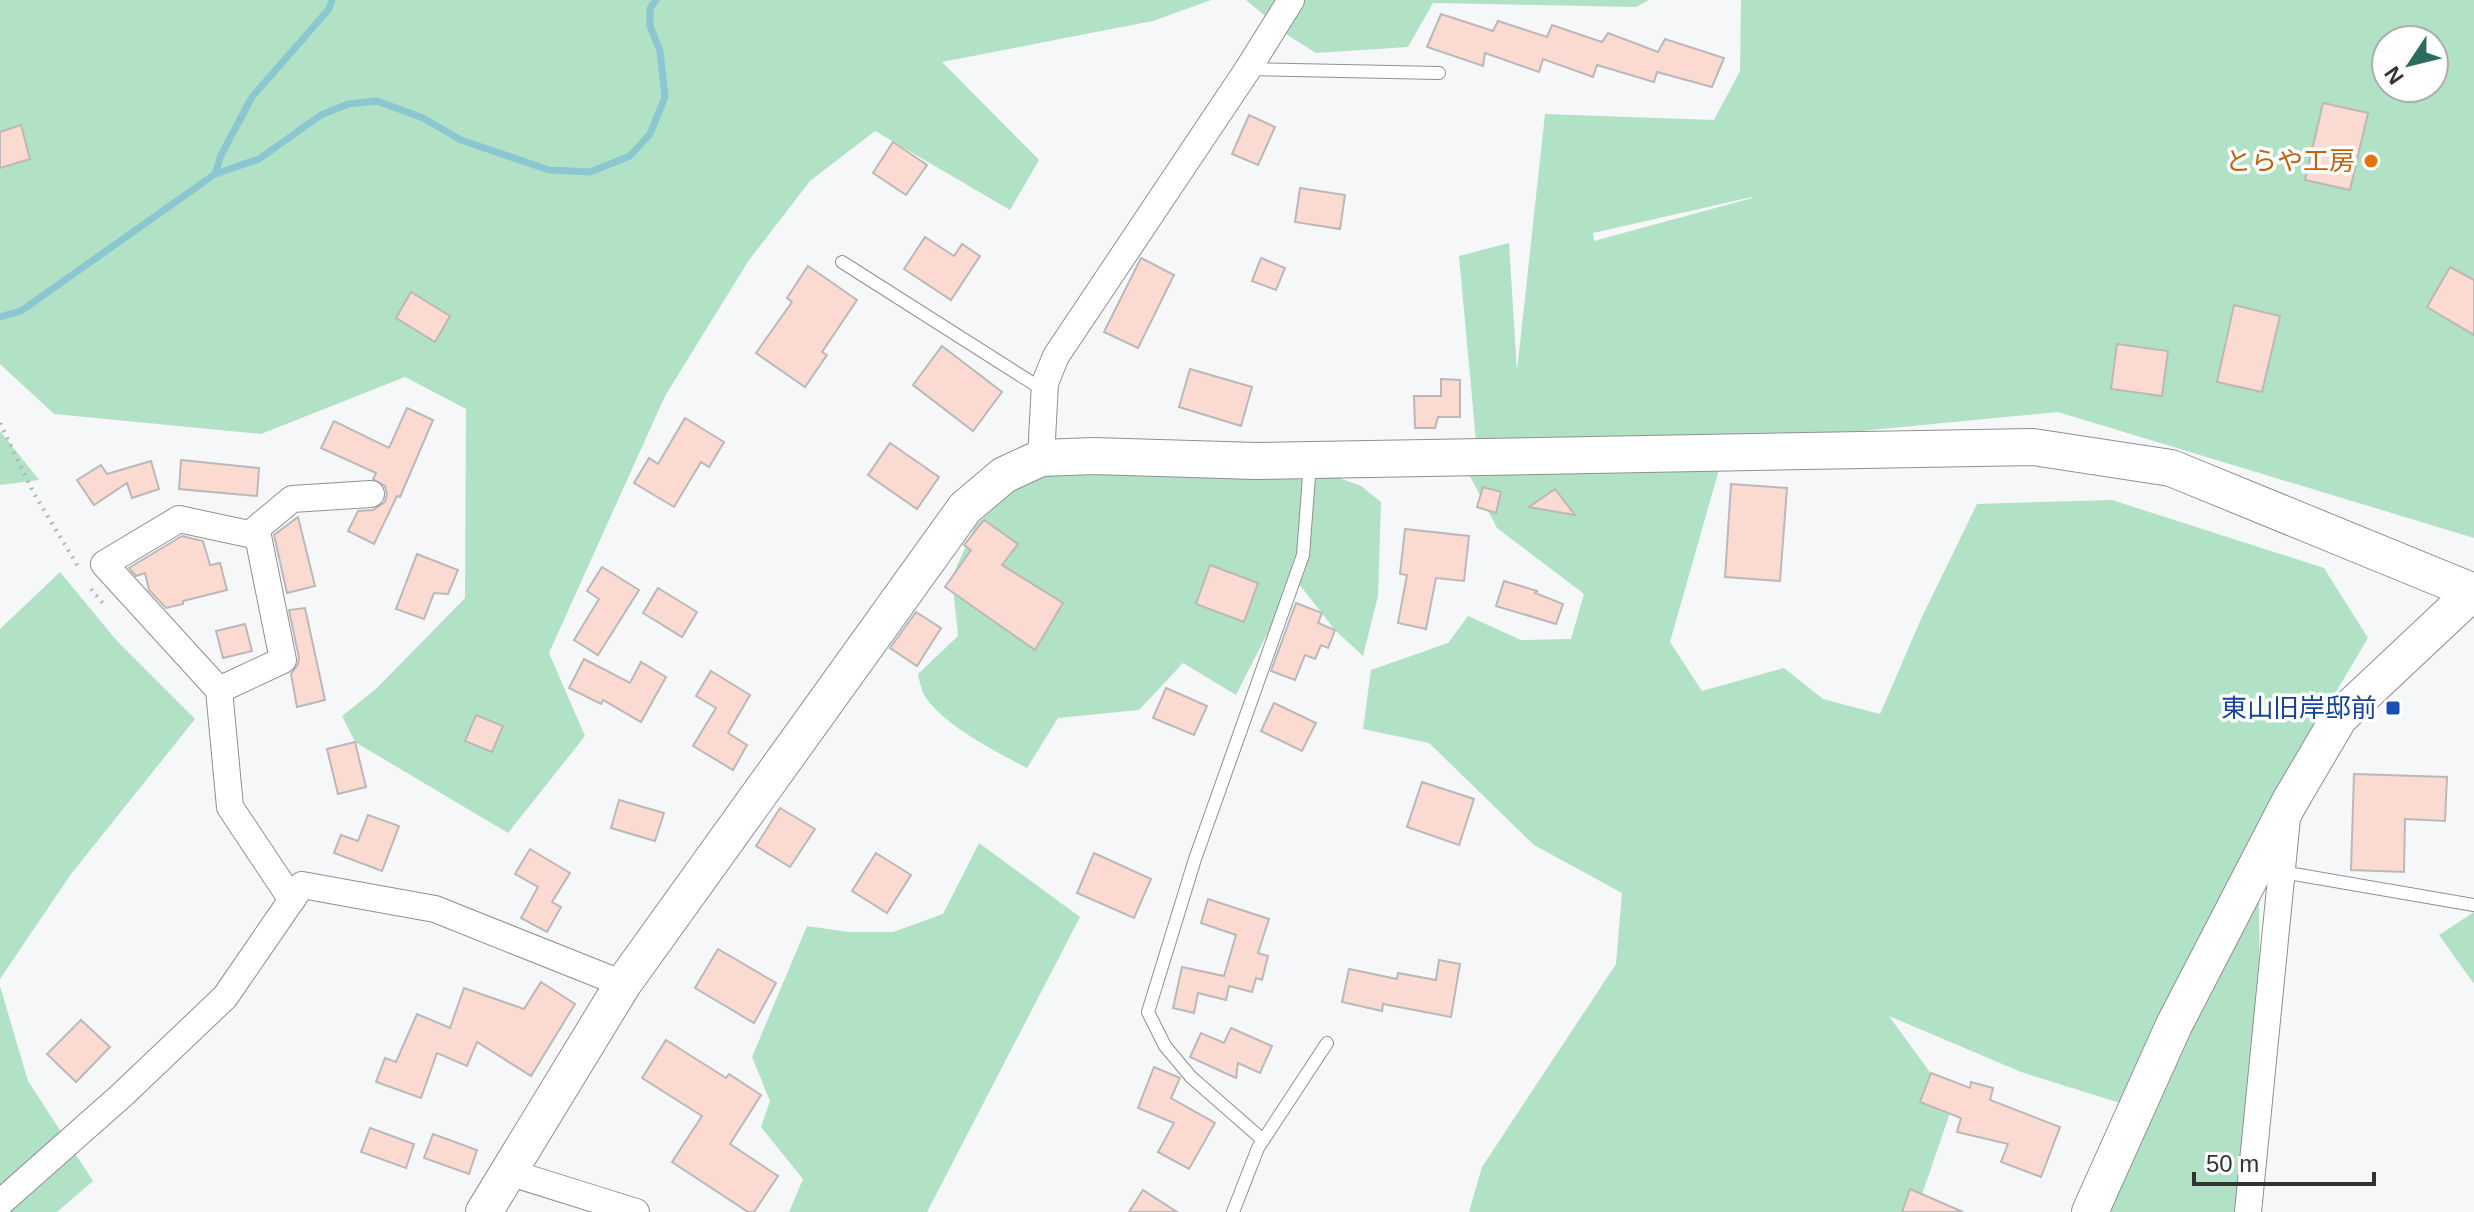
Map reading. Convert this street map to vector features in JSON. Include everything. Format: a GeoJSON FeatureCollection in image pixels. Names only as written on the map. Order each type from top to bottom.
{"type":"FeatureCollection","features":[{"type":"Feature","properties":{"kind":"street"},"geometry":{"type":"LineString","coordinates":[[1041,458],[1045,383],[1056,356],[1291,0]]}},
{"type":"Feature","properties":{"kind":"street"},"geometry":{"type":"LineString","coordinates":[[484,1212],[623,984],[965,508],[1004,475],[1041,458],[1094,456],[1310,460],[2033,447],[2171,468],[2474,592],[2339,718],[2289,803],[2174,1025],[2090,1212]]}},
{"type":"Feature","properties":{"kind":"street"},"geometry":{"type":"LineString","coordinates":[[250,534],[292,499],[371,494]]}},
{"type":"Feature","properties":{"kind":"street"},"geometry":{"type":"LineString","coordinates":[[219,690],[283,660],[258,536],[179,519],[104,564],[219,690],[230,807],[292,900]]}},
{"type":"Feature","properties":{"kind":"street"},"geometry":{"type":"LineString","coordinates":[[2248,1212],[2289,803]]}},
{"type":"Feature","properties":{"kind":"street"},"geometry":{"type":"LineString","coordinates":[[0,1203],[122,1095],[225,997],[302,885],[435,909],[623,984]]}},
{"type":"Feature","properties":{"kind":"street"},"geometry":{"type":"LineString","coordinates":[[508,1172],[636,1212]]}},
{"type":"Feature","properties":{"kind":"lane"},"geometry":{"type":"LineString","coordinates":[[1248,69],[1439,73]]}},
{"type":"Feature","properties":{"kind":"lane"},"geometry":{"type":"LineString","coordinates":[[842,262],[1045,391]]}},
{"type":"Feature","properties":{"kind":"lane"},"geometry":{"type":"LineString","coordinates":[[1263,1140],[1191,1077],[1165,1046],[1148,1012],[1195,859],[1303,555],[1310,460]]}},
{"type":"Feature","properties":{"kind":"lane"},"geometry":{"type":"LineString","coordinates":[[2282,872],[2474,905]]}},
{"type":"Feature","properties":{"kind":"lane"},"geometry":{"type":"LineString","coordinates":[[1233,1212],[1263,1140],[1327,1043]]}},
{"type":"Feature","properties":{"kind":"green space"},"geometry":{"type":"Polygon","coordinates":[[[0,0],[1211,0],[1153,21],[942,62],[1039,160],[1010,210],[875,131],[810,181],[749,260],[665,396],[549,653],[585,736],[508,833],[355,742],[342,716],[376,689],[465,598],[466,409],[405,377],[261,434],[54,414],[0,364],[0,0]]]}},
{"type":"Feature","properties":{"kind":"green space"},"geometry":{"type":"Polygon","coordinates":[[[1246,0],[1649,0],[1636,7],[1433,3],[1408,47],[1316,53],[1289,36],[1246,0]]]}},
{"type":"Feature","properties":{"kind":"green space"},"geometry":{"type":"Polygon","coordinates":[[[1741,0],[2474,0],[2474,538],[2058,412],[1644,452],[1724,452],[1670,642],[1702,691],[1784,668],[1823,699],[1880,714],[1921,619],[1977,504],[2112,500],[2324,568],[2368,638],[2258,823],[2261,1076],[2244,1212],[2084,1212],[2120,1103],[2021,1072],[1889,1016],[1953,1104],[1916,1212],[1469,1212],[1482,1167],[1616,964],[1622,893],[1534,845],[1429,743],[1363,729],[1371,670],[1448,643],[1468,616],[1521,640],[1571,639],[1584,594],[1497,528],[1460,457],[1476,441],[1459,256],[1509,243],[1517,371],[1545,114],[1714,120],[1740,71],[1741,0]],[[1752,198],[1593,233],[1594,241],[1752,198]]]}},
{"type":"Feature","properties":{"kind":"green space"},"geometry":{"type":"Polygon","coordinates":[[[0,431],[39,480],[0,485],[0,431]]]}},
{"type":"Feature","properties":{"kind":"green space"},"geometry":{"type":"Polygon","coordinates":[[[1094,456],[1309,467],[1361,486],[1381,502],[1378,596],[1363,656],[1335,630],[1295,579],[1236,695],[1183,663],[1139,710],[1058,718],[1027,768],[955,726],[923,693],[918,674],[958,636],[952,577],[975,526],[1025,478],[1094,456]]]}},
{"type":"Feature","properties":{"kind":"green space"},"geometry":{"type":"Polygon","coordinates":[[[60,572],[117,641],[195,719],[71,874],[0,979],[0,629],[60,572]]]}},
{"type":"Feature","properties":{"kind":"green space"},"geometry":{"type":"Polygon","coordinates":[[[979,843],[1080,917],[927,1212],[789,1212],[803,1179],[761,1127],[770,1101],[752,1057],[807,926],[848,932],[893,932],[943,914],[979,843]]]}},
{"type":"Feature","properties":{"kind":"green space"},"geometry":{"type":"Polygon","coordinates":[[[2474,912],[2474,984],[2439,935],[2474,912]]]}},
{"type":"Feature","properties":{"kind":"green space"},"geometry":{"type":"Polygon","coordinates":[[[0,986],[28,1081],[93,1181],[57,1212],[0,1212],[0,986]]]}},
{"type":"Feature","properties":{"kind":"building"},"geometry":{"type":"Polygon","coordinates":[[[1441,14],[1493,31],[1498,21],[1547,37],[1552,25],[1602,42],[1608,33],[1658,52],[1665,39],[1724,58],[1712,87],[1657,72],[1654,82],[1597,65],[1593,77],[1543,59],[1539,72],[1485,53],[1483,66],[1427,47],[1441,14]]]}},
{"type":"Feature","properties":{"kind":"building"},"geometry":{"type":"Polygon","coordinates":[[[2323,103],[2368,113],[2350,190],[2305,180],[2323,103]]]}},
{"type":"Feature","properties":{"kind":"building"},"geometry":{"type":"Polygon","coordinates":[[[1249,115],[1275,127],[1258,165],[1232,154],[1249,115]]]}},
{"type":"Feature","properties":{"kind":"building"},"geometry":{"type":"Polygon","coordinates":[[[21,125],[30,159],[0,168],[0,132],[21,125]]]}},
{"type":"Feature","properties":{"kind":"building"},"geometry":{"type":"Polygon","coordinates":[[[893,142],[927,165],[906,195],[873,173],[893,142]]]}},
{"type":"Feature","properties":{"kind":"building"},"geometry":{"type":"Polygon","coordinates":[[[1300,188],[1345,195],[1340,229],[1295,222],[1300,188]]]}},
{"type":"Feature","properties":{"kind":"building"},"geometry":{"type":"Polygon","coordinates":[[[925,237],[954,256],[962,244],[980,256],[951,300],[904,269],[925,237]]]}},
{"type":"Feature","properties":{"kind":"building"},"geometry":{"type":"Polygon","coordinates":[[[1141,258],[1174,275],[1138,348],[1104,332],[1141,258]]]}},
{"type":"Feature","properties":{"kind":"building"},"geometry":{"type":"Polygon","coordinates":[[[1261,258],[1285,268],[1276,290],[1252,281],[1261,258]]]}},
{"type":"Feature","properties":{"kind":"building"},"geometry":{"type":"Polygon","coordinates":[[[808,266],[857,300],[822,352],[827,355],[805,387],[756,353],[792,302],[787,298],[808,266]]]}},
{"type":"Feature","properties":{"kind":"building"},"geometry":{"type":"Polygon","coordinates":[[[2450,267],[2474,280],[2474,335],[2427,307],[2450,267]]]}},
{"type":"Feature","properties":{"kind":"building"},"geometry":{"type":"Polygon","coordinates":[[[411,292],[450,316],[435,342],[396,318],[411,292]]]}},
{"type":"Feature","properties":{"kind":"building"},"geometry":{"type":"Polygon","coordinates":[[[2234,305],[2280,316],[2262,392],[2217,382],[2234,305]]]}},
{"type":"Feature","properties":{"kind":"building"},"geometry":{"type":"Polygon","coordinates":[[[2117,344],[2168,351],[2162,396],[2111,389],[2117,344]]]}},
{"type":"Feature","properties":{"kind":"building"},"geometry":{"type":"Polygon","coordinates":[[[942,346],[1002,392],[973,431],[913,385],[942,346]]]}},
{"type":"Feature","properties":{"kind":"building"},"geometry":{"type":"Polygon","coordinates":[[[1190,369],[1252,387],[1241,426],[1179,407],[1190,369]]]}},
{"type":"Feature","properties":{"kind":"building"},"geometry":{"type":"Polygon","coordinates":[[[1441,379],[1460,380],[1460,417],[1438,417],[1435,428],[1415,428],[1414,396],[1441,396],[1441,379]]]}},
{"type":"Feature","properties":{"kind":"building"},"geometry":{"type":"Polygon","coordinates":[[[407,408],[433,420],[400,497],[397,496],[374,544],[348,531],[358,511],[373,510],[385,502],[385,486],[373,479],[376,473],[321,448],[334,421],[389,448],[407,408]]]}},
{"type":"Feature","properties":{"kind":"building"},"geometry":{"type":"Polygon","coordinates":[[[685,418],[724,442],[709,467],[701,462],[674,507],[634,483],[649,458],[658,464],[685,418]]]}},
{"type":"Feature","properties":{"kind":"building"},"geometry":{"type":"Polygon","coordinates":[[[890,443],[939,477],[917,509],[868,475],[890,443]]]}},
{"type":"Feature","properties":{"kind":"building"},"geometry":{"type":"Polygon","coordinates":[[[181,460],[259,468],[257,496],[179,489],[181,460]]]}},
{"type":"Feature","properties":{"kind":"building"},"geometry":{"type":"Polygon","coordinates":[[[151,461],[159,489],[132,498],[127,483],[94,505],[77,480],[101,465],[107,474],[151,461]]]}},
{"type":"Feature","properties":{"kind":"building"},"geometry":{"type":"Polygon","coordinates":[[[1731,484],[1787,488],[1780,581],[1725,577],[1731,484]]]}},
{"type":"Feature","properties":{"kind":"building"},"geometry":{"type":"Polygon","coordinates":[[[1483,487],[1501,492],[1496,513],[1477,507],[1483,487]]]}},
{"type":"Feature","properties":{"kind":"building"},"geometry":{"type":"Polygon","coordinates":[[[1555,489],[1575,515],[1529,507],[1555,489]]]}},
{"type":"Feature","properties":{"kind":"building"},"geometry":{"type":"Polygon","coordinates":[[[298,517],[315,586],[287,593],[274,535],[298,517]]]}},
{"type":"Feature","properties":{"kind":"building"},"geometry":{"type":"Polygon","coordinates":[[[984,520],[1018,544],[1002,565],[1063,603],[1035,650],[945,587],[971,550],[964,545],[984,520]]]}},
{"type":"Feature","properties":{"kind":"building"},"geometry":{"type":"Polygon","coordinates":[[[1405,529],[1469,536],[1464,581],[1436,578],[1426,629],[1398,623],[1407,575],[1400,574],[1405,529]]]}},
{"type":"Feature","properties":{"kind":"building"},"geometry":{"type":"Polygon","coordinates":[[[182,536],[203,541],[210,565],[220,563],[227,590],[166,608],[149,590],[145,573],[136,576],[129,568],[182,536]]]}},
{"type":"Feature","properties":{"kind":"building"},"geometry":{"type":"Polygon","coordinates":[[[417,554],[458,570],[448,594],[434,593],[424,619],[396,609],[417,554]]]}},
{"type":"Feature","properties":{"kind":"building"},"geometry":{"type":"Polygon","coordinates":[[[1210,565],[1258,583],[1244,622],[1196,604],[1210,565]]]}},
{"type":"Feature","properties":{"kind":"building"},"geometry":{"type":"Polygon","coordinates":[[[602,567],[639,590],[598,655],[574,640],[599,599],[587,591],[602,567]]]}},
{"type":"Feature","properties":{"kind":"building"},"geometry":{"type":"Polygon","coordinates":[[[1504,581],[1537,591],[1535,593],[1563,604],[1556,624],[1496,606],[1504,581]]]}},
{"type":"Feature","properties":{"kind":"building"},"geometry":{"type":"Polygon","coordinates":[[[658,588],[697,612],[682,637],[643,613],[658,588]]]}},
{"type":"Feature","properties":{"kind":"building"},"geometry":{"type":"Polygon","coordinates":[[[1296,603],[1322,613],[1318,623],[1335,630],[1328,648],[1321,645],[1315,659],[1305,655],[1295,680],[1271,671],[1296,603]]]}},
{"type":"Feature","properties":{"kind":"building"},"geometry":{"type":"Polygon","coordinates":[[[305,608],[325,700],[297,707],[291,674],[299,658],[289,610],[305,608]]]}},
{"type":"Feature","properties":{"kind":"building"},"geometry":{"type":"Polygon","coordinates":[[[916,612],[941,628],[917,666],[890,648],[916,612]]]}},
{"type":"Feature","properties":{"kind":"building"},"geometry":{"type":"Polygon","coordinates":[[[245,624],[252,651],[223,658],[216,631],[245,624]]]}},
{"type":"Feature","properties":{"kind":"building"},"geometry":{"type":"Polygon","coordinates":[[[584,659],[630,683],[641,662],[666,677],[641,722],[603,700],[601,704],[569,688],[584,659]]]}},
{"type":"Feature","properties":{"kind":"building"},"geometry":{"type":"Polygon","coordinates":[[[711,671],[750,695],[728,733],[747,745],[733,770],[693,746],[716,708],[696,696],[711,671]]]}},
{"type":"Feature","properties":{"kind":"building"},"geometry":{"type":"Polygon","coordinates":[[[1166,688],[1207,706],[1194,735],[1153,718],[1166,688]]]}},
{"type":"Feature","properties":{"kind":"building"},"geometry":{"type":"Polygon","coordinates":[[[1274,703],[1316,723],[1302,751],[1261,731],[1274,703]]]}},
{"type":"Feature","properties":{"kind":"building"},"geometry":{"type":"Polygon","coordinates":[[[476,715],[503,726],[492,752],[465,741],[476,715]]]}},
{"type":"Feature","properties":{"kind":"building"},"geometry":{"type":"Polygon","coordinates":[[[355,742],[366,787],[338,794],[327,749],[355,742]]]}},
{"type":"Feature","properties":{"kind":"building"},"geometry":{"type":"Polygon","coordinates":[[[2354,774],[2447,777],[2445,821],[2405,819],[2404,872],[2351,870],[2354,774]]]}},
{"type":"Feature","properties":{"kind":"building"},"geometry":{"type":"Polygon","coordinates":[[[1422,782],[1474,799],[1459,845],[1407,827],[1422,782]]]}},
{"type":"Feature","properties":{"kind":"building"},"geometry":{"type":"Polygon","coordinates":[[[619,800],[664,813],[655,841],[611,828],[619,800]]]}},
{"type":"Feature","properties":{"kind":"building"},"geometry":{"type":"Polygon","coordinates":[[[780,808],[815,829],[790,867],[756,846],[780,808]]]}},
{"type":"Feature","properties":{"kind":"building"},"geometry":{"type":"Polygon","coordinates":[[[368,815],[399,826],[382,871],[334,853],[341,835],[358,841],[368,815]]]}},
{"type":"Feature","properties":{"kind":"building"},"geometry":{"type":"Polygon","coordinates":[[[530,849],[570,873],[552,902],[561,907],[547,932],[521,918],[538,887],[515,874],[530,849]]]}},
{"type":"Feature","properties":{"kind":"building"},"geometry":{"type":"Polygon","coordinates":[[[876,853],[911,875],[887,913],[852,891],[876,853]]]}},
{"type":"Feature","properties":{"kind":"building"},"geometry":{"type":"Polygon","coordinates":[[[1094,853],[1151,879],[1134,918],[1077,893],[1094,853]]]}},
{"type":"Feature","properties":{"kind":"building"},"geometry":{"type":"Polygon","coordinates":[[[1208,899],[1269,919],[1258,953],[1268,956],[1262,980],[1256,978],[1252,992],[1229,986],[1226,1000],[1198,993],[1194,1013],[1173,1008],[1182,967],[1224,976],[1236,935],[1201,923],[1208,899]]]}},
{"type":"Feature","properties":{"kind":"building"},"geometry":{"type":"Polygon","coordinates":[[[718,949],[776,983],[754,1023],[695,988],[718,949]]]}},
{"type":"Feature","properties":{"kind":"building"},"geometry":{"type":"Polygon","coordinates":[[[1439,960],[1460,964],[1451,1017],[1383,1004],[1382,1011],[1342,1002],[1349,969],[1397,979],[1398,973],[1436,980],[1439,960]]]}},
{"type":"Feature","properties":{"kind":"building"},"geometry":{"type":"Polygon","coordinates":[[[541,982],[575,1004],[531,1076],[477,1042],[467,1066],[437,1053],[421,1098],[376,1082],[385,1058],[396,1062],[417,1014],[450,1028],[464,988],[524,1009],[541,982]]]}},
{"type":"Feature","properties":{"kind":"building"},"geometry":{"type":"Polygon","coordinates":[[[81,1020],[110,1047],[76,1082],[47,1054],[81,1020]]]}},
{"type":"Feature","properties":{"kind":"building"},"geometry":{"type":"Polygon","coordinates":[[[1231,1028],[1272,1046],[1260,1073],[1238,1063],[1236,1078],[1190,1057],[1201,1033],[1224,1043],[1231,1028]]]}},
{"type":"Feature","properties":{"kind":"building"},"geometry":{"type":"Polygon","coordinates":[[[666,1040],[726,1078],[729,1074],[761,1095],[730,1144],[778,1176],[754,1212],[748,1212],[672,1162],[702,1116],[642,1078],[666,1040]]]}},
{"type":"Feature","properties":{"kind":"building"},"geometry":{"type":"Polygon","coordinates":[[[1154,1067],[1180,1078],[1171,1098],[1215,1123],[1189,1169],[1158,1152],[1174,1123],[1138,1108],[1154,1067]]]}},
{"type":"Feature","properties":{"kind":"building"},"geometry":{"type":"Polygon","coordinates":[[[1931,1073],[1970,1088],[1971,1082],[1993,1088],[1990,1100],[2060,1127],[2041,1177],[2001,1162],[2008,1144],[1957,1132],[1961,1118],[1920,1102],[1931,1073]]]}},
{"type":"Feature","properties":{"kind":"building"},"geometry":{"type":"Polygon","coordinates":[[[370,1128],[414,1144],[406,1168],[361,1152],[370,1128]]]}},
{"type":"Feature","properties":{"kind":"building"},"geometry":{"type":"Polygon","coordinates":[[[433,1134],[477,1150],[469,1174],[424,1158],[433,1134]]]}},
{"type":"Feature","properties":{"kind":"building"},"geometry":{"type":"Polygon","coordinates":[[[1910,1189],[1963,1212],[1902,1212],[1910,1189]]]}},
{"type":"Feature","properties":{"kind":"building"},"geometry":{"type":"Polygon","coordinates":[[[1143,1190],[1177,1212],[1129,1212],[1143,1190]]]}},
{"type":"Feature","properties":{"kind":"waterway"},"geometry":{"type":"LineString","coordinates":[[215,174],[221,155],[252,97],[329,9],[332,0]]}},
{"type":"Feature","properties":{"kind":"waterway"},"geometry":{"type":"LineString","coordinates":[[0,317],[21,311],[215,174],[259,159],[321,115],[348,104],[377,101],[423,118],[461,140],[549,170],[590,172],[630,156],[650,134],[665,97],[660,51],[650,26],[650,9],[656,0]]}},
{"type":"Feature","properties":{"kind":"place","name":"とらや工房"},"geometry":{"type":"Point","coordinates":[2371,161]}},
{"type":"Feature","properties":{"kind":"place","name":"東山旧岸邸前"},"geometry":{"type":"Point","coordinates":[2393,708]}}]}
